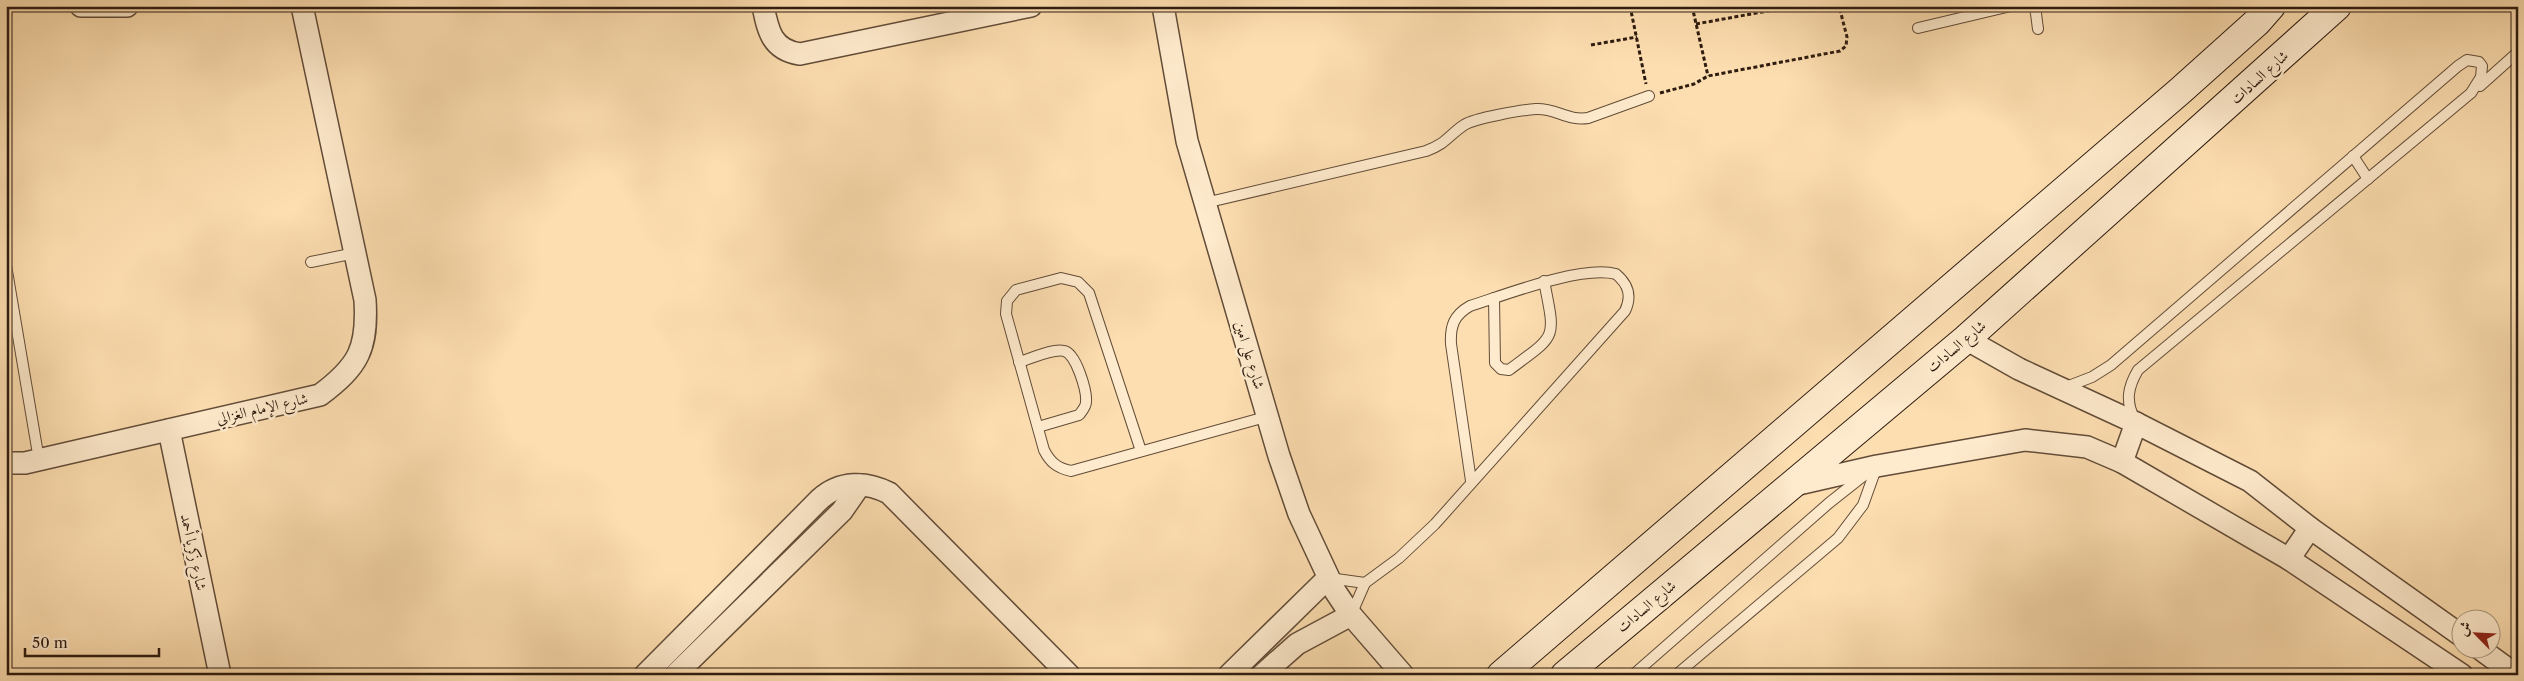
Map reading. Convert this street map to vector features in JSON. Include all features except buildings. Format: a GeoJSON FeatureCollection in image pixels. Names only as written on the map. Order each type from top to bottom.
{"type":"FeatureCollection","features":[{"type":"Feature","properties":{"kind":"main road"},"geometry":{"type":"LineString","coordinates":[[1502,675],[2180,92],[2257,22],[2271,6]]}},
{"type":"Feature","properties":{"kind":"main road","name":"شارع السادات"},"geometry":{"type":"LineString","coordinates":[[1565,675],[1788,486],[1966,339],[2337,6]]}},
{"type":"Feature","properties":{"kind":"street"},"geometry":{"type":"LineString","coordinates":[[81,6],[127,6]]}},
{"type":"Feature","properties":{"kind":"street","name":"شارع الإمام الغزالي"},"geometry":{"type":"LineString","coordinates":[[6,463],[39,460],[320,395],[343,378],[359,355],[367,328],[365,300],[302,6]]}},
{"type":"Feature","properties":{"kind":"street"},"geometry":{"type":"LineString","coordinates":[[763,6],[768,32],[773,41],[790,53],[800,54],[1031,6]]}},
{"type":"Feature","properties":{"kind":"street","name":"شارع على امين"},"geometry":{"type":"LineString","coordinates":[[1163,6],[1187,141],[1268,416],[1299,514],[1328,578],[1352,615],[1403,675]]}},
{"type":"Feature","properties":{"kind":"street"},"geometry":{"type":"LineString","coordinates":[[1966,339],[2019,369],[2136,423],[2250,481],[2310,528],[2452,629]]}},
{"type":"Feature","properties":{"kind":"street"},"geometry":{"type":"LineString","coordinates":[[2122,462],[2136,423]]}},
{"type":"Feature","properties":{"kind":"street","name":"شارع زكريا أحمد"},"geometry":{"type":"LineString","coordinates":[[169,430],[220,675]]}},
{"type":"Feature","properties":{"kind":"street"},"geometry":{"type":"LineString","coordinates":[[1788,486],[1877,466],[2025,440],[2087,447],[2122,462],[2289,559],[2462,675]]}},
{"type":"Feature","properties":{"kind":"street"},"geometry":{"type":"LineString","coordinates":[[675,675],[842,511],[860,485]]}},
{"type":"Feature","properties":{"kind":"street"},"geometry":{"type":"LineString","coordinates":[[645,675],[827,493],[843,486],[860,485],[874,487],[889,493],[1069,675]]}},
{"type":"Feature","properties":{"kind":"street"},"geometry":{"type":"LineString","coordinates":[[2289,559],[2310,528]]}},
{"type":"Feature","properties":{"kind":"street"},"geometry":{"type":"LineString","coordinates":[[1229,675],[1328,578]]}},
{"type":"Feature","properties":{"kind":"street"},"geometry":{"type":"LineString","coordinates":[[1262,675],[1296,644],[1352,615]]}},
{"type":"Feature","properties":{"kind":"street"},"geometry":{"type":"LineString","coordinates":[[2493,658],[2516,675]]}},
{"type":"Feature","properties":{"kind":"lane"},"geometry":{"type":"LineString","coordinates":[[1918,28],[2011,6]]}},
{"type":"Feature","properties":{"kind":"lane"},"geometry":{"type":"LineString","coordinates":[[2034,6],[2038,28]]}},
{"type":"Feature","properties":{"kind":"lane"},"geometry":{"type":"LineString","coordinates":[[2136,423],[2130,410],[2128,396],[2130,382],[2138,370],[2472,93],[2518,52]]}},
{"type":"Feature","properties":{"kind":"lane"},"geometry":{"type":"LineString","coordinates":[[2061,389],[2082,382],[2111,365],[2458,66],[2473,60],[2482,66],[2483,71],[2478,85],[2472,93]]}},
{"type":"Feature","properties":{"kind":"lane"},"geometry":{"type":"LineString","coordinates":[[1205,203],[1426,151],[1447,141],[1463,126],[1473,121],[1536,109],[1548,110],[1568,118],[1583,119],[1648,96]]}},
{"type":"Feature","properties":{"kind":"lane"},"geometry":{"type":"LineString","coordinates":[[2353,156],[2368,179]]}},
{"type":"Feature","properties":{"kind":"lane"},"geometry":{"type":"LineString","coordinates":[[311,262],[355,253]]}},
{"type":"Feature","properties":{"kind":"lane"},"geometry":{"type":"LineString","coordinates":[[6,265],[39,460]]}},
{"type":"Feature","properties":{"kind":"lane"},"geometry":{"type":"LineString","coordinates":[[1352,615],[1365,583],[1399,558],[1434,524],[1625,312],[1629,304],[1627,287],[1616,274],[1599,273],[1544,281],[1460,312],[1453,321],[1450,333],[1471,481]]}},
{"type":"Feature","properties":{"kind":"lane"},"geometry":{"type":"LineString","coordinates":[[1141,451],[1090,293],[1078,282],[1061,278],[1016,290],[1005,307],[1006,314],[1048,458],[1062,469],[1071,471],[1268,416]]}},
{"type":"Feature","properties":{"kind":"lane"},"geometry":{"type":"LineString","coordinates":[[1494,298],[1495,363],[1501,369],[1508,370],[1545,343],[1550,337],[1552,321],[1544,281]]}},
{"type":"Feature","properties":{"kind":"lane"},"geometry":{"type":"LineString","coordinates":[[1019,362],[1058,350],[1066,351],[1076,361],[1086,400],[1083,411],[1079,415],[1038,427]]}},
{"type":"Feature","properties":{"kind":"lane"},"geometry":{"type":"LineString","coordinates":[[1633,675],[1828,503],[1877,466]]}},
{"type":"Feature","properties":{"kind":"lane"},"geometry":{"type":"LineString","coordinates":[[1676,675],[1847,528],[1866,499],[1877,466]]}},
{"type":"Feature","properties":{"kind":"lane"},"geometry":{"type":"LineString","coordinates":[[1328,578],[1365,583]]}},
{"type":"Feature","properties":{"kind":"path"},"geometry":{"type":"LineString","coordinates":[[1630,6],[1648,96],[1694,84],[1708,76],[1840,51],[1846,46],[1847,38],[1839,6]]}},
{"type":"Feature","properties":{"kind":"path"},"geometry":{"type":"LineString","coordinates":[[1692,6],[1708,76]]}},
{"type":"Feature","properties":{"kind":"path"},"geometry":{"type":"LineString","coordinates":[[1768,6],[1769,11]]}},
{"type":"Feature","properties":{"kind":"path"},"geometry":{"type":"LineString","coordinates":[[1696,24],[1796,6]]}},
{"type":"Feature","properties":{"kind":"path"},"geometry":{"type":"LineString","coordinates":[[1591,45],[1637,37]]}}]}
